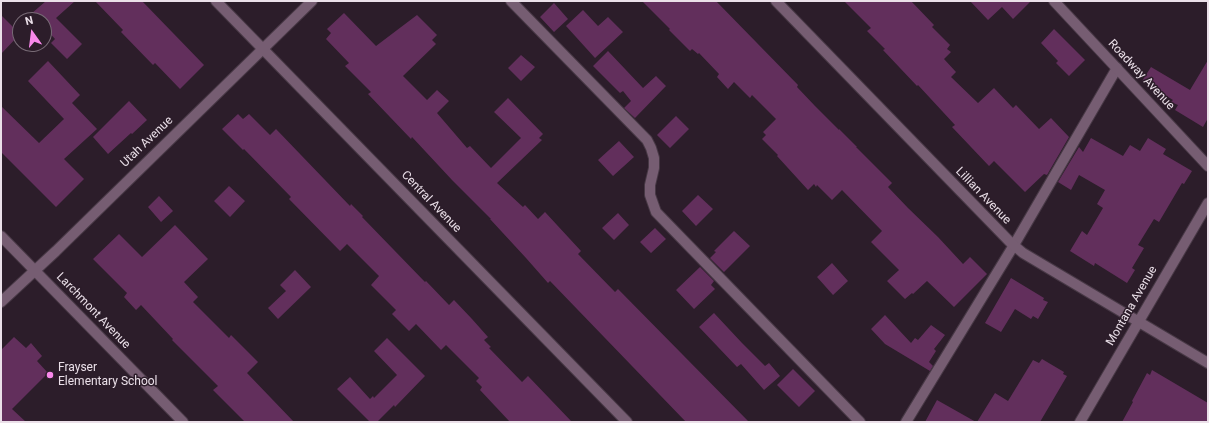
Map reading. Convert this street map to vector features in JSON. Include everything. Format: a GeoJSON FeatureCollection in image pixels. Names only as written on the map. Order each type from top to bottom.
{"type":"FeatureCollection","features":[{"type":"Feature","properties":{"kind":"street","name":"Central Avenue"},"geometry":{"type":"LineString","coordinates":[[216,1],[627,422]]}},
{"type":"Feature","properties":{"kind":"street","name":"Utah Avenue"},"geometry":{"type":"LineString","coordinates":[[1,302],[56,251],[312,1]]}},
{"type":"Feature","properties":{"kind":"street"},"geometry":{"type":"LineString","coordinates":[[511,1],[647,140],[654,158],[650,195],[656,212],[860,422]]}},
{"type":"Feature","properties":{"kind":"street","name":"Lillian Avenue"},"geometry":{"type":"LineString","coordinates":[[776,1],[1023,253],[1208,363]]}},
{"type":"Feature","properties":{"kind":"street","name":"Roadway Avenue"},"geometry":{"type":"LineString","coordinates":[[1054,1],[1208,166]]}},
{"type":"Feature","properties":{"kind":"street"},"geometry":{"type":"LineString","coordinates":[[906,422],[1014,245],[1092,108],[1117,68]]}},
{"type":"Feature","properties":{"kind":"street","name":"Montana Avenue"},"geometry":{"type":"LineString","coordinates":[[1080,422],[1208,202]]}},
{"type":"Feature","properties":{"kind":"street","name":"Larchmont Avenue"},"geometry":{"type":"LineString","coordinates":[[1,236],[183,422]]}},
{"type":"Feature","properties":{"kind":"building"},"geometry":{"type":"Polygon","coordinates":[[[46,1],[75,1],[56,18],[82,44],[67,59],[52,44],[55,39],[52,36],[52,12],[33,12],[46,1]]]}},
{"type":"Feature","properties":{"kind":"building"},"geometry":{"type":"Polygon","coordinates":[[[95,1],[142,1],[204,65],[180,89],[155,63],[153,65],[121,32],[123,30],[95,1]]]}},
{"type":"Feature","properties":{"kind":"building"},"geometry":{"type":"Polygon","coordinates":[[[642,1],[716,1],[798,85],[797,87],[815,106],[892,183],[888,187],[963,264],[970,257],[987,274],[954,307],[927,281],[905,299],[887,281],[899,270],[871,242],[882,231],[842,190],[832,200],[817,185],[816,187],[814,184],[808,190],[762,139],[766,135],[763,132],[776,119],[752,95],[750,98],[734,82],[728,89],[717,77],[719,74],[699,53],[698,54],[692,49],[690,51],[642,1]]]}},
{"type":"Feature","properties":{"kind":"building"},"geometry":{"type":"Polygon","coordinates":[[[844,1],[911,1],[934,25],[932,27],[950,45],[947,49],[951,52],[944,59],[956,72],[951,77],[978,103],[994,88],[1013,108],[1016,105],[1039,129],[1051,118],[1069,137],[1047,175],[1044,174],[1025,192],[994,161],[989,166],[952,127],[955,125],[883,50],[885,49],[867,31],[871,28],[844,1]]]}},
{"type":"Feature","properties":{"kind":"building"},"geometry":{"type":"Polygon","coordinates":[[[970,1],[1031,1],[1013,19],[1002,7],[988,20],[970,1]]]}},
{"type":"Feature","properties":{"kind":"building"},"geometry":{"type":"Polygon","coordinates":[[[554,3],[568,19],[554,32],[540,17],[554,3]]]}},
{"type":"Feature","properties":{"kind":"building"},"geometry":{"type":"Polygon","coordinates":[[[583,10],[598,26],[608,17],[623,32],[595,58],[566,26],[583,10]]]}},
{"type":"Feature","properties":{"kind":"building"},"geometry":{"type":"Polygon","coordinates":[[[344,13],[376,46],[417,15],[437,35],[432,40],[436,44],[403,76],[427,100],[437,90],[449,101],[437,113],[467,148],[470,146],[491,168],[521,138],[494,112],[508,98],[543,134],[539,138],[542,140],[497,183],[523,207],[525,205],[538,219],[545,212],[581,251],[578,254],[615,292],[618,289],[749,422],[686,422],[550,281],[548,283],[491,219],[412,137],[411,139],[368,94],[371,92],[345,66],[349,63],[326,39],[331,33],[327,29],[344,13]]]}},
{"type":"Feature","properties":{"kind":"building"},"geometry":{"type":"Polygon","coordinates":[[[1,15],[12,26],[12,42],[1,54],[1,15]]]}},
{"type":"Feature","properties":{"kind":"building"},"geometry":{"type":"Polygon","coordinates":[[[1054,29],[1085,60],[1069,76],[1056,63],[1058,61],[1041,43],[1054,29]]]}},
{"type":"Feature","properties":{"kind":"building"},"geometry":{"type":"Polygon","coordinates":[[[608,51],[643,88],[656,76],[666,86],[635,118],[624,108],[631,101],[623,91],[620,93],[593,66],[608,51]]]}},
{"type":"Feature","properties":{"kind":"building"},"geometry":{"type":"Polygon","coordinates":[[[521,55],[535,67],[521,81],[508,68],[521,55]]]}},
{"type":"Feature","properties":{"kind":"building"},"geometry":{"type":"Polygon","coordinates":[[[1208,60],[1208,118],[1203,127],[1175,110],[1178,105],[1171,102],[1173,100],[1142,81],[1151,67],[1190,90],[1208,60]]]}},
{"type":"Feature","properties":{"kind":"building"},"geometry":{"type":"Polygon","coordinates":[[[48,61],[80,95],[72,103],[97,129],[64,159],[84,179],[56,207],[1,152],[1,106],[39,143],[64,119],[28,81],[48,61]]]}},
{"type":"Feature","properties":{"kind":"building"},"geometry":{"type":"Polygon","coordinates":[[[129,101],[147,120],[108,154],[93,137],[129,101]]]}},
{"type":"Feature","properties":{"kind":"building"},"geometry":{"type":"Polygon","coordinates":[[[238,114],[243,119],[249,114],[270,135],[276,129],[350,206],[351,204],[363,216],[362,217],[425,282],[426,281],[449,305],[454,300],[488,337],[484,340],[491,347],[489,348],[522,382],[528,376],[572,422],[510,422],[480,390],[482,387],[476,381],[479,378],[446,345],[441,350],[416,324],[409,331],[392,314],[396,310],[371,285],[379,276],[347,244],[340,251],[289,199],[291,197],[222,129],[238,114]]]}},
{"type":"Feature","properties":{"kind":"building"},"geometry":{"type":"Polygon","coordinates":[[[676,116],[689,129],[670,148],[657,135],[676,116]]]}},
{"type":"Feature","properties":{"kind":"building"},"geometry":{"type":"Polygon","coordinates":[[[1091,138],[1123,156],[1130,145],[1140,151],[1148,138],[1166,149],[1163,154],[1192,171],[1184,184],[1182,183],[1159,222],[1154,219],[1138,245],[1144,248],[1132,268],[1135,270],[1127,283],[1095,263],[1094,266],[1070,251],[1082,231],[1087,235],[1103,208],[1097,204],[1105,190],[1079,175],[1071,190],[1058,182],[1079,147],[1083,152],[1091,138]]]}},
{"type":"Feature","properties":{"kind":"building"},"geometry":{"type":"Polygon","coordinates":[[[619,141],[634,157],[613,176],[598,160],[619,141]]]}},
{"type":"Feature","properties":{"kind":"building"},"geometry":{"type":"Polygon","coordinates":[[[229,186],[245,201],[230,217],[214,201],[229,186]]]}},
{"type":"Feature","properties":{"kind":"building"},"geometry":{"type":"Polygon","coordinates":[[[698,195],[713,209],[696,226],[682,211],[698,195]]]}},
{"type":"Feature","properties":{"kind":"building"},"geometry":{"type":"Polygon","coordinates":[[[159,196],[173,211],[161,222],[148,207],[159,196]]]}},
{"type":"Feature","properties":{"kind":"building"},"geometry":{"type":"Polygon","coordinates":[[[618,213],[629,225],[614,240],[602,228],[618,213]]]}},
{"type":"Feature","properties":{"kind":"building"},"geometry":{"type":"Polygon","coordinates":[[[175,225],[208,259],[184,282],[198,297],[193,302],[229,338],[231,335],[258,362],[247,373],[294,422],[245,422],[213,390],[218,386],[172,340],[173,339],[141,305],[136,310],[124,297],[127,293],[93,259],[119,234],[142,257],[175,225]]]}},
{"type":"Feature","properties":{"kind":"building"},"geometry":{"type":"Polygon","coordinates":[[[655,228],[666,239],[651,253],[640,242],[655,228]]]}},
{"type":"Feature","properties":{"kind":"building"},"geometry":{"type":"Polygon","coordinates":[[[734,231],[750,246],[724,272],[710,258],[716,252],[714,251],[734,231]]]}},
{"type":"Feature","properties":{"kind":"building"},"geometry":{"type":"Polygon","coordinates":[[[832,263],[848,281],[833,295],[817,277],[832,263]]]}},
{"type":"Feature","properties":{"kind":"building"},"geometry":{"type":"Polygon","coordinates":[[[700,267],[714,281],[711,285],[715,289],[694,309],[676,290],[700,267]]]}},
{"type":"Feature","properties":{"kind":"building"},"geometry":{"type":"Polygon","coordinates":[[[295,270],[311,287],[278,319],[268,308],[286,291],[280,285],[295,270]]]}},
{"type":"Feature","properties":{"kind":"building"},"geometry":{"type":"Polygon","coordinates":[[[1011,278],[1048,302],[1038,319],[1033,316],[1031,319],[1015,309],[1001,332],[985,323],[1011,278]]]}},
{"type":"Feature","properties":{"kind":"building"},"geometry":{"type":"Polygon","coordinates":[[[714,313],[765,366],[769,363],[780,376],[764,390],[741,364],[737,367],[699,327],[714,313]]]}},
{"type":"Feature","properties":{"kind":"building"},"geometry":{"type":"Polygon","coordinates":[[[885,315],[911,343],[915,338],[918,340],[931,325],[945,335],[934,349],[936,351],[929,362],[933,366],[930,371],[885,344],[871,329],[885,315]]]}},
{"type":"Feature","properties":{"kind":"building","name":"Frayser Elementary School"},"geometry":{"type":"Polygon","coordinates":[[[14,337],[26,348],[31,343],[42,356],[37,361],[48,373],[12,409],[26,422],[1,422],[1,350],[14,337]]]}},
{"type":"Feature","properties":{"kind":"building"},"geometry":{"type":"Polygon","coordinates":[[[387,338],[425,376],[395,407],[394,405],[377,422],[370,422],[337,389],[350,377],[370,399],[373,396],[374,398],[397,375],[374,351],[387,338]]]}},
{"type":"Feature","properties":{"kind":"building"},"geometry":{"type":"Polygon","coordinates":[[[1042,359],[1064,372],[1063,374],[1067,376],[1040,422],[977,422],[995,393],[1008,401],[1033,360],[1039,363],[1042,359]]]}},
{"type":"Feature","properties":{"kind":"building"},"geometry":{"type":"Polygon","coordinates":[[[793,369],[815,391],[799,407],[777,385],[793,369]]]}},
{"type":"Feature","properties":{"kind":"building"},"geometry":{"type":"Polygon","coordinates":[[[1152,370],[1208,403],[1208,422],[1122,422],[1147,373],[1150,375],[1152,370]]]}},
{"type":"Feature","properties":{"kind":"building"},"geometry":{"type":"Polygon","coordinates":[[[937,400],[976,422],[925,422],[937,400]]]}},
{"type":"Feature","properties":{"kind":"place","name":"Frayser Elementary School"},"geometry":{"type":"Point","coordinates":[50,375]}}]}
